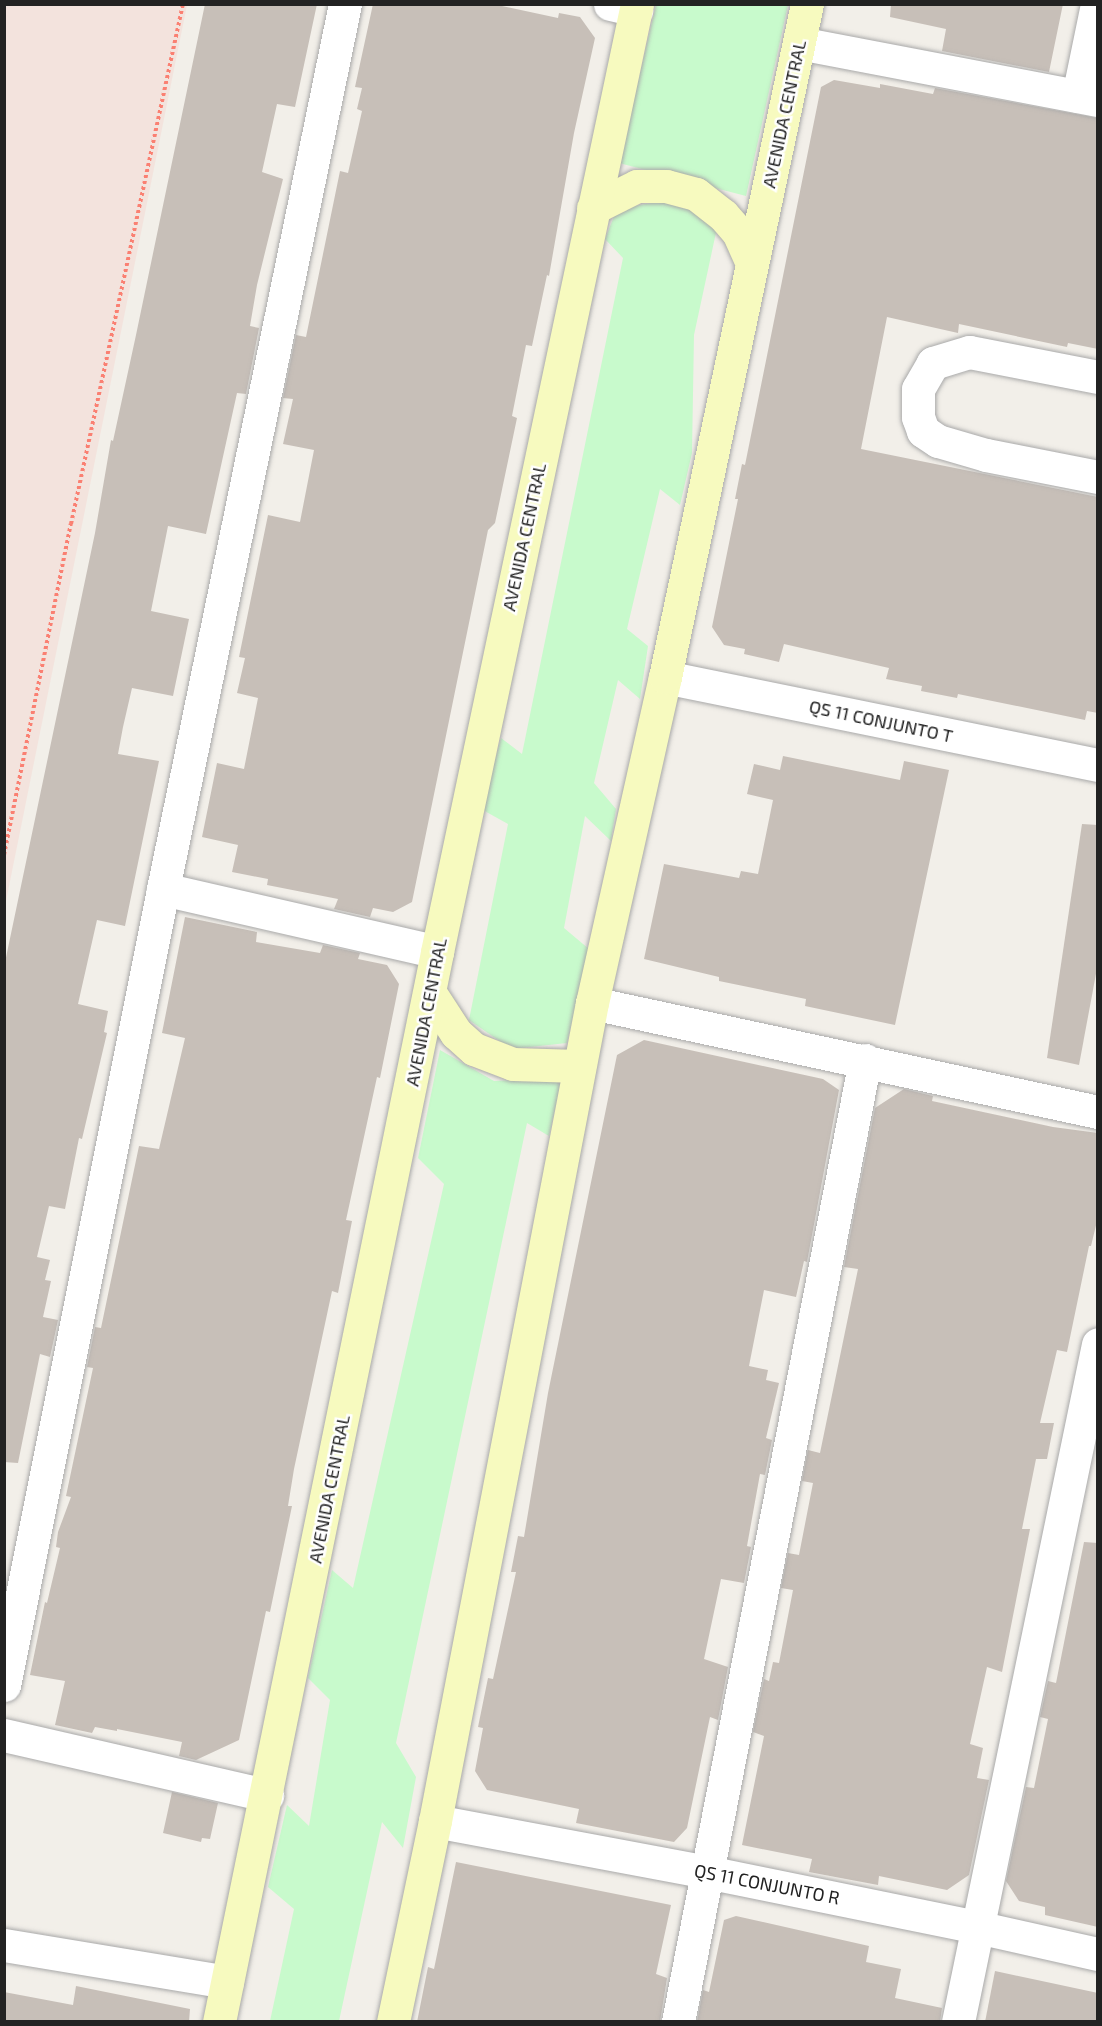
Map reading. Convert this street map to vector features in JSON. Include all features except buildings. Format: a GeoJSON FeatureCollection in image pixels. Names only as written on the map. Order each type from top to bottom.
{"type":"FeatureCollection","features":[{"type":"Feature","properties":{"kind":"street"},"geometry":{"type":"LineString","coordinates":[[4,1685],[163,889],[345,4]]}},
{"type":"Feature","properties":{"kind":"street","name":"AVENIDA CENTRAL"},"geometry":{"type":"LineString","coordinates":[[393,2022],[435,1821],[579,1066],[665,676],[807,4]]}},
{"type":"Feature","properties":{"kind":"street"},"geometry":{"type":"LineString","coordinates":[[799,43],[1088,98],[1097,4]]}},
{"type":"Feature","properties":{"kind":"street","name":"AVENIDA CENTRAL"},"geometry":{"type":"LineString","coordinates":[[219,2022],[267,1796],[437,952],[593,208],[628,6]]}},
{"type":"Feature","properties":{"kind":"street"},"geometry":{"type":"LineString","coordinates":[[593,208],[637,186],[666,186],[696,194],[723,215],[738,232],[752,263]]}},
{"type":"Feature","properties":{"kind":"street"},"geometry":{"type":"LineString","coordinates":[[1098,377],[969,352],[933,363],[918,389],[918,417],[923,431],[938,441],[986,455],[1098,477]]}},
{"type":"Feature","properties":{"kind":"street","name":"QS 11 CONJUNTO T"},"geometry":{"type":"LineString","coordinates":[[665,676],[1098,765]]}},
{"type":"Feature","properties":{"kind":"street"},"geometry":{"type":"LineString","coordinates":[[163,889],[437,952]]}},
{"type":"Feature","properties":{"kind":"street"},"geometry":{"type":"LineString","coordinates":[[430,993],[456,1034],[474,1049],[513,1064],[579,1066]]}},
{"type":"Feature","properties":{"kind":"street"},"geometry":{"type":"LineString","coordinates":[[592,1003],[1098,1112]]}},
{"type":"Feature","properties":{"kind":"street"},"geometry":{"type":"LineString","coordinates":[[678,2022],[865,1060]]}},
{"type":"Feature","properties":{"kind":"street"},"geometry":{"type":"LineString","coordinates":[[958,2022],[1098,1344]]}},
{"type":"Feature","properties":{"kind":"street"},"geometry":{"type":"LineString","coordinates":[[4,1735],[267,1796]]}},
{"type":"Feature","properties":{"kind":"street","name":"QS 11 CONJUNTO R"},"geometry":{"type":"LineString","coordinates":[[435,1821],[977,1926],[1098,1954]]}},
{"type":"Feature","properties":{"kind":"street"},"geometry":{"type":"LineString","coordinates":[[4,1945],[227,1982]]}},
{"type":"Feature","properties":{"kind":"path"},"geometry":{"type":"LineString","coordinates":[[4,855],[71,524],[183,4]]}},
{"type":"Feature","properties":{"kind":"shaded area"},"geometry":{"type":"Polygon","coordinates":[[[4,5],[187,5],[5,906],[4,5]]]}},
{"type":"Feature","properties":{"kind":"green space"},"geometry":{"type":"Polygon","coordinates":[[[656,5],[788,5],[746,196],[619,163],[656,5]]]}},
{"type":"Feature","properties":{"kind":"green space"},"geometry":{"type":"Polygon","coordinates":[[[674,199],[717,228],[694,335],[692,453],[680,505],[660,489],[627,629],[648,646],[640,699],[618,680],[594,783],[616,809],[611,841],[585,816],[564,928],[589,949],[567,1043],[511,1049],[469,1020],[508,824],[481,809],[501,738],[522,754],[623,258],[605,239],[617,209],[674,199]]]}},
{"type":"Feature","properties":{"kind":"green space"},"geometry":{"type":"Polygon","coordinates":[[[440,1050],[494,1081],[562,1078],[549,1136],[527,1123],[396,1743],[416,1777],[403,1848],[382,1822],[339,2021],[270,2021],[294,1909],[268,1887],[287,1805],[309,1826],[330,1700],[308,1678],[332,1570],[353,1588],[444,1184],[418,1158],[440,1050]]]}}]}
